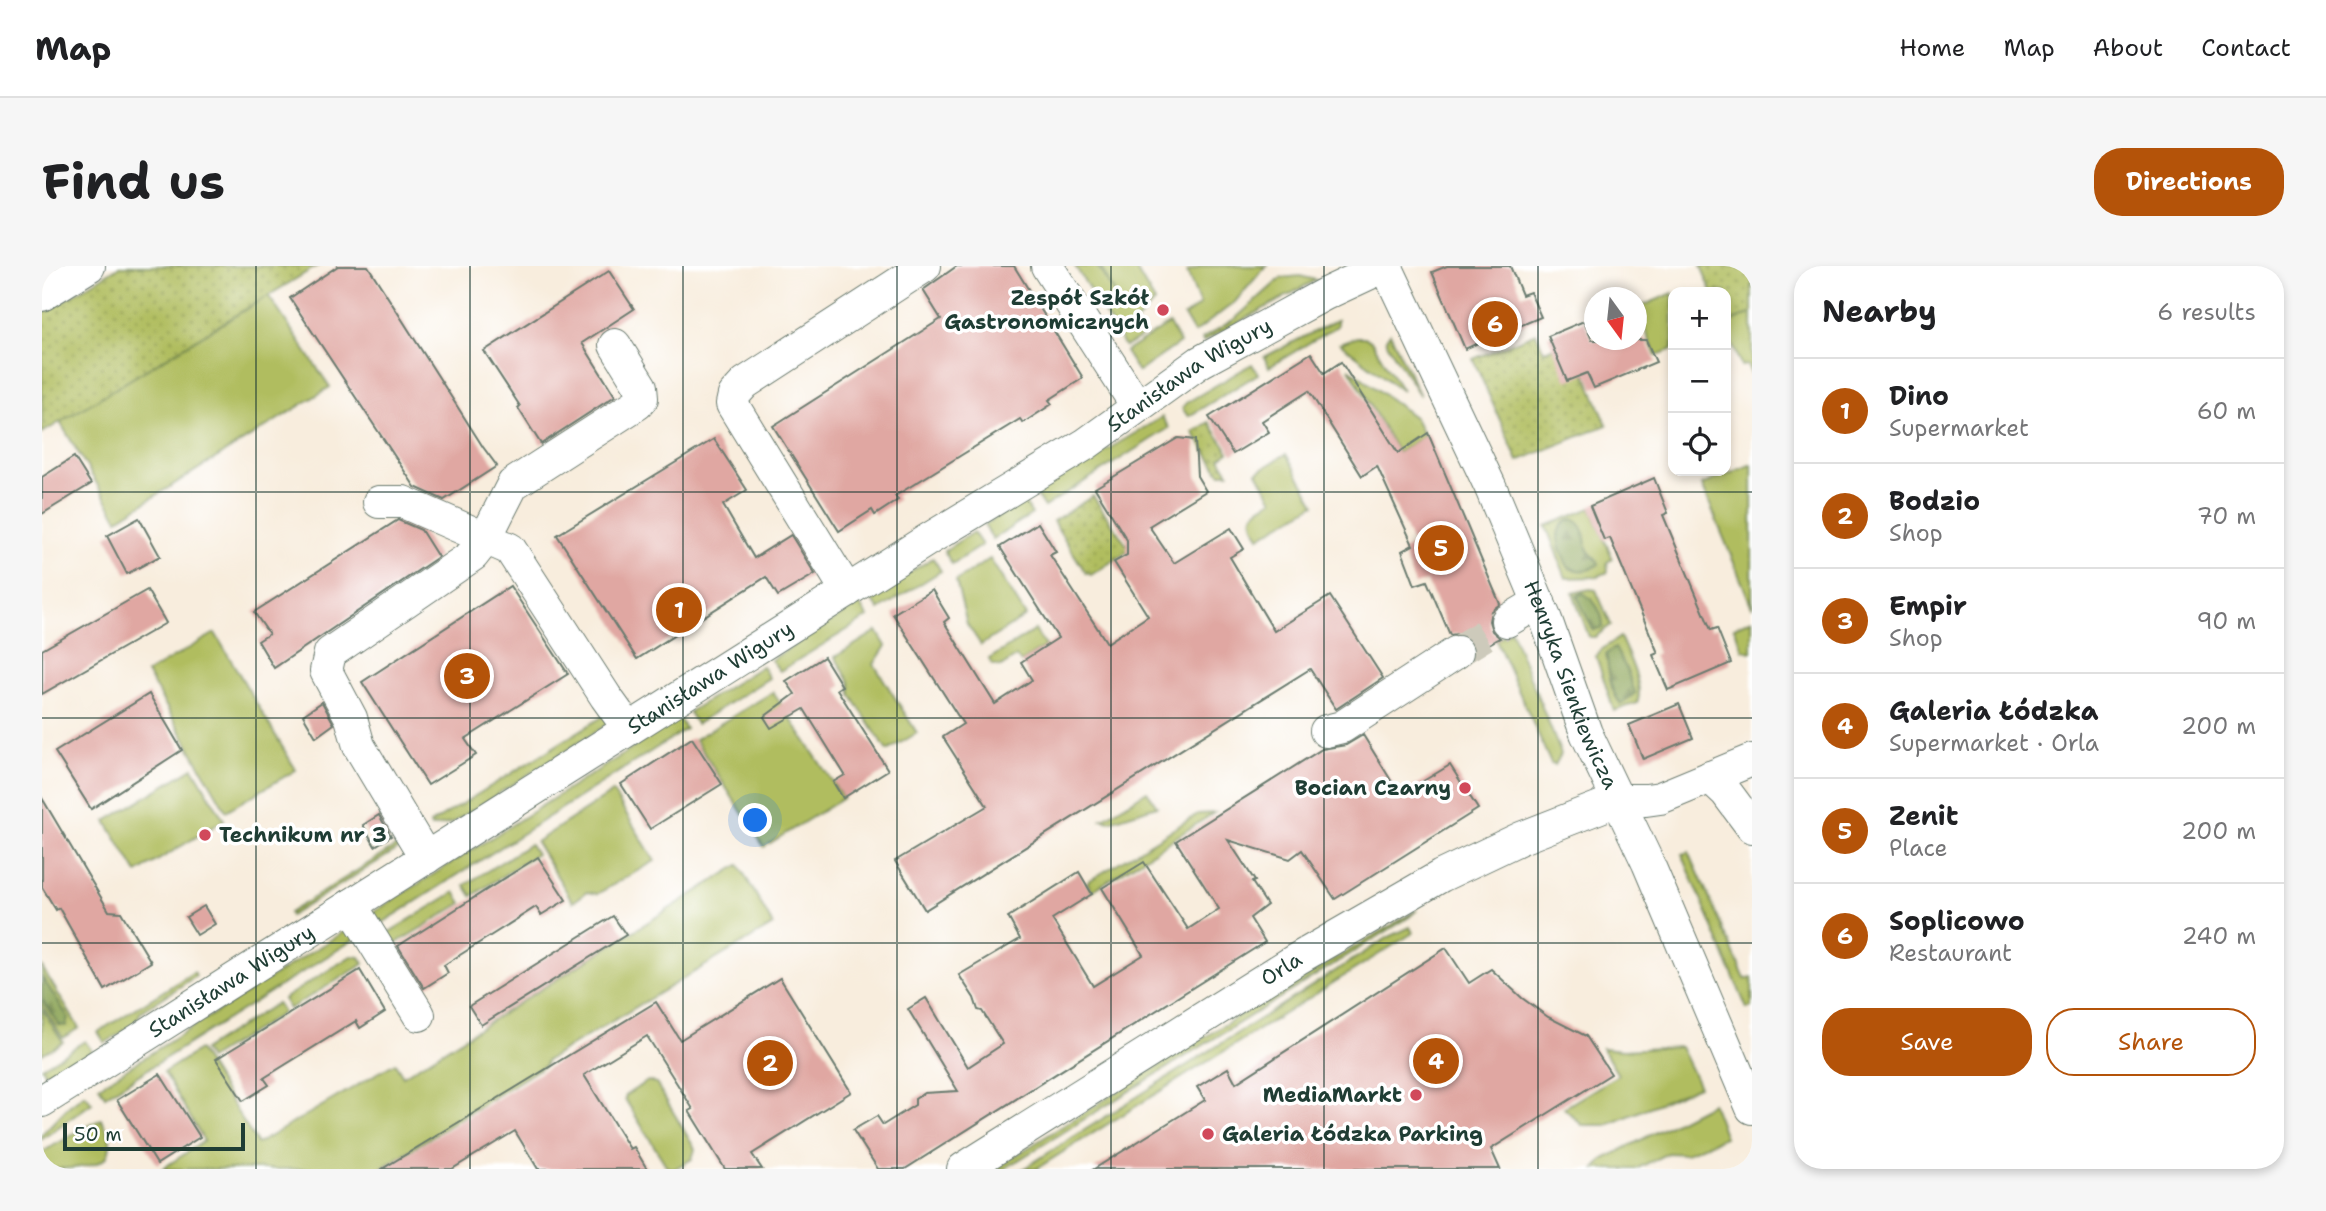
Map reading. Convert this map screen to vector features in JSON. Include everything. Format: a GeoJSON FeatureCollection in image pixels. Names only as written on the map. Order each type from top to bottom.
{"type":"FeatureCollection","features":[{"type":"Feature","properties":{"kind":"street"},"geometry":{"type":"LineString","coordinates":[[42,295],[89,266]]}},
{"type":"Feature","properties":{"kind":"street"},"geometry":{"type":"LineString","coordinates":[[846,591],[732,404],[734,395],[745,383],[925,266]]}},
{"type":"Feature","properties":{"kind":"street"},"geometry":{"type":"LineString","coordinates":[[1047,266],[1137,406]]}},
{"type":"Feature","properties":{"kind":"street","name":"Stanisława Wigury"},"geometry":{"type":"LineString","coordinates":[[42,1101],[846,591],[1086,444],[1200,362],[1325,294],[1385,266]]}},
{"type":"Feature","properties":{"kind":"street","name":"Henryka Sienkiewicza"},"geometry":{"type":"LineString","coordinates":[[1385,266],[1490,486],[1539,603],[1586,733],[1648,863],[1752,1108]]}},
{"type":"Feature","properties":{"kind":"street"},"geometry":{"type":"LineString","coordinates":[[426,858],[359,746],[351,718],[329,680],[327,664],[330,653],[473,555],[485,538],[513,484],[637,404],[642,398],[641,387],[615,345]]}},
{"type":"Feature","properties":{"kind":"street"},"geometry":{"type":"LineString","coordinates":[[379,502],[403,502],[510,549],[629,729]]}},
{"type":"Feature","properties":{"kind":"street"},"geometry":{"type":"LineString","coordinates":[[1507,621],[1539,603]]}},
{"type":"Feature","properties":{"kind":"street"},"geometry":{"type":"LineString","coordinates":[[1326,731],[1342,726],[1457,652]]}},
{"type":"Feature","properties":{"kind":"street","name":"Orla"},"geometry":{"type":"LineString","coordinates":[[963,1169],[1297,959],[1395,902],[1503,845],[1618,800],[1660,798],[1752,761]]}},
{"type":"Feature","properties":{"kind":"street"},"geometry":{"type":"LineString","coordinates":[[1710,777],[1726,792],[1752,827]]}},
{"type":"Feature","properties":{"kind":"street"},"geometry":{"type":"LineString","coordinates":[[351,905],[419,1015]]}},
{"type":"Feature","properties":{"kind":"green space"},"geometry":{"type":"Polygon","coordinates":[[[120,266],[317,266],[42,433],[42,314],[120,266]]]}},
{"type":"Feature","properties":{"kind":"green space"},"geometry":{"type":"Polygon","coordinates":[[[1075,266],[1097,266],[1118,299],[1100,266],[1134,266],[1155,302],[1136,322],[1143,336],[1125,347],[1075,266]]]}},
{"type":"Feature","properties":{"kind":"green space"},"geometry":{"type":"Polygon","coordinates":[[[1201,266],[1266,266],[1235,302],[1194,333],[1184,316],[1200,305],[1187,272],[1201,266]]]}},
{"type":"Feature","properties":{"kind":"green space"},"geometry":{"type":"Polygon","coordinates":[[[1701,266],[1752,266],[1752,313],[1731,322],[1731,287],[1710,287],[1701,266]]]}},
{"type":"Feature","properties":{"kind":"green space"},"geometry":{"type":"Polygon","coordinates":[[[1300,276],[1316,280],[1203,342],[1202,339],[1236,318],[1281,278],[1300,276]]]}},
{"type":"Feature","properties":{"kind":"green space"},"geometry":{"type":"Polygon","coordinates":[[[268,295],[330,387],[118,519],[60,422],[268,295]]]}},
{"type":"Feature","properties":{"kind":"green space"},"geometry":{"type":"Polygon","coordinates":[[[1668,295],[1668,351],[1656,356],[1647,334],[1647,304],[1668,295]]]}},
{"type":"Feature","properties":{"kind":"green space"},"geometry":{"type":"Polygon","coordinates":[[[1752,313],[1752,375],[1747,365],[1741,366],[1731,341],[1731,322],[1752,313]]]}},
{"type":"Feature","properties":{"kind":"green space"},"geometry":{"type":"Polygon","coordinates":[[[1337,320],[1337,326],[1269,367],[1264,357],[1337,320]]]}},
{"type":"Feature","properties":{"kind":"green space"},"geometry":{"type":"Polygon","coordinates":[[[1169,324],[1180,343],[1138,372],[1125,352],[1169,324]]]}},
{"type":"Feature","properties":{"kind":"green space"},"geometry":{"type":"Polygon","coordinates":[[[1390,333],[1420,396],[1388,345],[1386,339],[1390,333]]]}},
{"type":"Feature","properties":{"kind":"green space"},"geometry":{"type":"Polygon","coordinates":[[[1536,333],[1544,351],[1572,340],[1607,425],[1518,461],[1473,359],[1536,333]]]}},
{"type":"Feature","properties":{"kind":"green space"},"geometry":{"type":"Polygon","coordinates":[[[1365,337],[1372,342],[1402,391],[1340,343],[1365,337]]]}},
{"type":"Feature","properties":{"kind":"green space"},"geometry":{"type":"Polygon","coordinates":[[[1252,364],[1258,374],[1189,416],[1182,408],[1186,403],[1252,364]]]}},
{"type":"Feature","properties":{"kind":"green space"},"geometry":{"type":"Polygon","coordinates":[[[1349,368],[1415,418],[1424,436],[1398,453],[1349,368]]]}},
{"type":"Feature","properties":{"kind":"green space"},"geometry":{"type":"Polygon","coordinates":[[[1162,417],[1169,428],[1044,507],[1035,493],[1162,417]]]}},
{"type":"Feature","properties":{"kind":"green space"},"geometry":{"type":"Polygon","coordinates":[[[1209,422],[1229,452],[1220,458],[1229,473],[1220,473],[1193,432],[1209,422]]]}},
{"type":"Feature","properties":{"kind":"green space"},"geometry":{"type":"Polygon","coordinates":[[[1286,454],[1315,504],[1259,537],[1252,518],[1256,511],[1273,500],[1257,472],[1286,454]]]}},
{"type":"Feature","properties":{"kind":"green space"},"geometry":{"type":"Polygon","coordinates":[[[1752,464],[1752,607],[1702,485],[1723,476],[1731,476],[1731,473],[1752,464]]]}},
{"type":"Feature","properties":{"kind":"green space"},"geometry":{"type":"Polygon","coordinates":[[[1093,496],[1130,550],[1091,575],[1086,573],[1053,521],[1093,496]]]}},
{"type":"Feature","properties":{"kind":"green space"},"geometry":{"type":"Polygon","coordinates":[[[1021,502],[1025,503],[1032,514],[993,539],[984,525],[1021,502]]]}},
{"type":"Feature","properties":{"kind":"green space"},"geometry":{"type":"Polygon","coordinates":[[[1591,508],[1613,559],[1607,562],[1608,572],[1596,577],[1566,578],[1546,526],[1591,508]]]}},
{"type":"Feature","properties":{"kind":"green space"},"geometry":{"type":"Polygon","coordinates":[[[1573,519],[1581,526],[1586,546],[1599,564],[1588,570],[1569,568],[1562,555],[1558,534],[1565,522],[1573,519]]]}},
{"type":"Feature","properties":{"kind":"green space"},"geometry":{"type":"Polygon","coordinates":[[[973,532],[982,545],[952,564],[944,551],[973,532]]]}},
{"type":"Feature","properties":{"kind":"green space"},"geometry":{"type":"Polygon","coordinates":[[[933,558],[941,571],[879,610],[870,597],[933,558]]]}},
{"type":"Feature","properties":{"kind":"green space"},"geometry":{"type":"Polygon","coordinates":[[[990,559],[1026,616],[981,645],[967,624],[956,581],[990,559]]]}},
{"type":"Feature","properties":{"kind":"green space"},"geometry":{"type":"Polygon","coordinates":[[[1596,590],[1611,625],[1595,637],[1589,637],[1573,593],[1596,590]]]}},
{"type":"Feature","properties":{"kind":"green space"},"geometry":{"type":"Polygon","coordinates":[[[1583,593],[1598,607],[1603,627],[1593,630],[1577,596],[1583,593]]]}},
{"type":"Feature","properties":{"kind":"green space"},"geometry":{"type":"Polygon","coordinates":[[[859,604],[868,617],[780,671],[771,660],[859,604]]]}},
{"type":"Feature","properties":{"kind":"green space"},"geometry":{"type":"Polygon","coordinates":[[[1752,619],[1752,652],[1743,650],[1734,627],[1752,619]]]}},
{"type":"Feature","properties":{"kind":"green space"},"geometry":{"type":"Polygon","coordinates":[[[1035,630],[1045,646],[1021,662],[1016,657],[1001,667],[992,665],[989,659],[1035,630]]]}},
{"type":"Feature","properties":{"kind":"green space"},"geometry":{"type":"Polygon","coordinates":[[[1511,630],[1561,754],[1555,765],[1551,764],[1496,640],[1511,630]]]}},
{"type":"Feature","properties":{"kind":"green space"},"geometry":{"type":"Polygon","coordinates":[[[877,631],[886,646],[874,664],[917,733],[887,751],[851,695],[850,682],[835,657],[877,631]]]}},
{"type":"Feature","properties":{"kind":"green space"},"geometry":{"type":"Polygon","coordinates":[[[215,633],[296,770],[226,811],[147,673],[215,633]]]}},
{"type":"Feature","properties":{"kind":"green space"},"geometry":{"type":"Polygon","coordinates":[[[1620,637],[1634,670],[1639,696],[1637,703],[1614,711],[1596,656],[1620,637]]]}},
{"type":"Feature","properties":{"kind":"green space"},"geometry":{"type":"Polygon","coordinates":[[[1615,648],[1635,693],[1621,704],[1612,686],[1606,654],[1615,648]]]}},
{"type":"Feature","properties":{"kind":"green space"},"geometry":{"type":"Polygon","coordinates":[[[762,666],[769,678],[696,724],[689,712],[762,666]]]}},
{"type":"Feature","properties":{"kind":"green space"},"geometry":{"type":"Polygon","coordinates":[[[773,692],[843,798],[764,847],[695,739],[773,692]]]}},
{"type":"Feature","properties":{"kind":"green space"},"geometry":{"type":"Polygon","coordinates":[[[610,712],[608,724],[452,823],[431,827],[430,824],[610,712]]]}},
{"type":"Feature","properties":{"kind":"green space"},"geometry":{"type":"Polygon","coordinates":[[[679,719],[686,729],[376,927],[369,915],[679,719]]]}},
{"type":"Feature","properties":{"kind":"green space"},"geometry":{"type":"Polygon","coordinates":[[[193,768],[224,820],[137,873],[106,821],[193,768]]]}},
{"type":"Feature","properties":{"kind":"green space"},"geometry":{"type":"Polygon","coordinates":[[[1147,791],[1157,806],[1110,821],[1102,819],[1147,791]]]}},
{"type":"Feature","properties":{"kind":"green space"},"geometry":{"type":"Polygon","coordinates":[[[613,792],[655,861],[597,894],[587,892],[573,902],[536,842],[613,792]]]}},
{"type":"Feature","properties":{"kind":"green space"},"geometry":{"type":"Polygon","coordinates":[[[1214,813],[1092,891],[1087,882],[1198,814],[1214,813]]]}},
{"type":"Feature","properties":{"kind":"green space"},"geometry":{"type":"Polygon","coordinates":[[[406,840],[406,844],[290,916],[289,913],[406,840]]]}},
{"type":"Feature","properties":{"kind":"green space"},"geometry":{"type":"Polygon","coordinates":[[[530,844],[536,854],[472,896],[465,885],[530,844]]]}},
{"type":"Feature","properties":{"kind":"green space"},"geometry":{"type":"Polygon","coordinates":[[[1689,852],[1745,979],[1752,977],[1752,1007],[1747,1009],[1682,854],[1689,852]]]}},
{"type":"Feature","properties":{"kind":"green space"},"geometry":{"type":"Polygon","coordinates":[[[739,865],[773,925],[546,1061],[545,1065],[380,1169],[162,1169],[204,1141],[164,1072],[199,1050],[257,1144],[395,1063],[403,1076],[739,865]]]}},
{"type":"Feature","properties":{"kind":"green space"},"geometry":{"type":"Polygon","coordinates":[[[455,892],[462,903],[390,947],[386,934],[455,892]]]}},
{"type":"Feature","properties":{"kind":"green space"},"geometry":{"type":"Polygon","coordinates":[[[1417,910],[1004,1169],[994,1169],[1245,1012],[1417,910]]]}},
{"type":"Feature","properties":{"kind":"green space"},"geometry":{"type":"Polygon","coordinates":[[[351,927],[358,937],[105,1096],[99,1086],[351,927]]]}},
{"type":"Feature","properties":{"kind":"green space"},"geometry":{"type":"Polygon","coordinates":[[[1410,927],[1413,933],[1036,1169],[1023,1169],[1389,937],[1410,927]]]}},
{"type":"Feature","properties":{"kind":"green space"},"geometry":{"type":"Polygon","coordinates":[[[351,956],[360,957],[364,964],[289,1009],[283,999],[351,956]]]}},
{"type":"Feature","properties":{"kind":"green space"},"geometry":{"type":"Polygon","coordinates":[[[42,967],[79,1028],[63,1038],[42,1005],[42,967]]]}},
{"type":"Feature","properties":{"kind":"green space"},"geometry":{"type":"Polygon","coordinates":[[[194,972],[196,976],[141,1012],[134,1025],[105,1043],[98,1032],[194,972]]]}},
{"type":"Feature","properties":{"kind":"green space"},"geometry":{"type":"Polygon","coordinates":[[[42,977],[68,1017],[66,1026],[59,1025],[42,999],[42,977]]]}},
{"type":"Feature","properties":{"kind":"green space"},"geometry":{"type":"Polygon","coordinates":[[[277,1003],[283,1013],[209,1059],[203,1050],[277,1003]]]}},
{"type":"Feature","properties":{"kind":"green space"},"geometry":{"type":"Polygon","coordinates":[[[42,1009],[63,1042],[42,1054],[42,1009]]]}},
{"type":"Feature","properties":{"kind":"green space"},"geometry":{"type":"Polygon","coordinates":[[[85,1041],[92,1051],[47,1076],[42,1067],[85,1041]]]}},
{"type":"Feature","properties":{"kind":"green space"},"geometry":{"type":"Polygon","coordinates":[[[1680,1047],[1699,1086],[1608,1125],[1582,1125],[1564,1108],[1618,1075],[1602,1048],[1623,1050],[1680,1047]]]}},
{"type":"Feature","properties":{"kind":"green space"},"geometry":{"type":"Polygon","coordinates":[[[648,1081],[656,1083],[695,1149],[692,1159],[674,1169],[667,1167],[625,1099],[626,1095],[648,1081]]]}},
{"type":"Feature","properties":{"kind":"green space"},"geometry":{"type":"Polygon","coordinates":[[[85,1094],[92,1103],[42,1139],[42,1134],[69,1106],[85,1094]]]}},
{"type":"Feature","properties":{"kind":"green space"},"geometry":{"type":"Polygon","coordinates":[[[1712,1103],[1725,1137],[1684,1154],[1668,1153],[1636,1169],[1595,1169],[1604,1159],[1712,1103]]]}},
{"type":"Feature","properties":{"kind":"green space"},"geometry":{"type":"Polygon","coordinates":[[[101,1119],[110,1140],[108,1155],[104,1160],[89,1166],[42,1169],[42,1152],[101,1119]]]}},
{"type":"Feature","properties":{"kind":"building"},"geometry":{"type":"Polygon","coordinates":[[[338,266],[368,266],[497,466],[444,500],[415,487],[290,298],[338,266]]]}},
{"type":"Feature","properties":{"kind":"building"},"geometry":{"type":"Polygon","coordinates":[[[957,266],[1014,266],[1083,378],[1049,400],[1052,404],[1023,423],[1020,419],[895,496],[898,500],[875,515],[872,510],[839,531],[773,426],[941,319],[923,290],[957,266]]]}},
{"type":"Feature","properties":{"kind":"building"},"geometry":{"type":"Polygon","coordinates":[[[1447,266],[1510,266],[1522,295],[1530,292],[1541,317],[1512,329],[1501,339],[1489,338],[1465,349],[1432,272],[1447,266]]]}},
{"type":"Feature","properties":{"kind":"building"},"geometry":{"type":"Polygon","coordinates":[[[609,271],[634,309],[582,343],[615,396],[541,444],[484,351],[609,271]]]}},
{"type":"Feature","properties":{"kind":"building"},"geometry":{"type":"Polygon","coordinates":[[[1584,321],[1584,350],[1647,350],[1647,342],[1656,362],[1594,388],[1587,373],[1567,381],[1548,336],[1584,321]]]}},
{"type":"Feature","properties":{"kind":"building"},"geometry":{"type":"Polygon","coordinates":[[[1311,353],[1324,373],[1341,362],[1398,453],[1428,433],[1500,604],[1491,611],[1489,621],[1492,631],[1500,638],[1475,652],[1473,643],[1466,636],[1450,635],[1427,581],[1415,585],[1402,551],[1413,545],[1377,466],[1362,476],[1309,391],[1262,421],[1269,432],[1233,454],[1209,417],[1311,353]]]}},
{"type":"Feature","properties":{"kind":"building"},"geometry":{"type":"Polygon","coordinates":[[[1178,438],[1195,440],[1197,476],[1206,491],[1149,526],[1174,563],[1231,528],[1244,549],[1230,557],[1274,631],[1330,596],[1383,678],[1336,709],[1310,669],[925,910],[895,861],[987,806],[943,737],[963,724],[893,614],[932,590],[949,618],[944,622],[995,704],[1032,680],[1021,662],[1058,638],[1000,547],[1038,523],[1056,552],[1050,555],[1107,643],[1148,616],[1114,562],[1127,555],[1127,540],[1095,488],[1178,438]]]}},
{"type":"Feature","properties":{"kind":"building"},"geometry":{"type":"Polygon","coordinates":[[[714,439],[747,490],[723,505],[754,558],[791,535],[815,574],[778,596],[766,577],[637,659],[557,535],[714,439]]]}},
{"type":"Feature","properties":{"kind":"building"},"geometry":{"type":"Polygon","coordinates":[[[74,457],[91,484],[42,514],[42,477],[74,457]]]}},
{"type":"Feature","properties":{"kind":"building"},"geometry":{"type":"Polygon","coordinates":[[[1654,478],[1668,513],[1663,515],[1711,630],[1717,628],[1731,663],[1668,690],[1653,655],[1658,653],[1610,538],[1604,540],[1590,506],[1654,478]]]}},
{"type":"Feature","properties":{"kind":"building"},"geometry":{"type":"Polygon","coordinates":[[[139,518],[160,556],[127,574],[107,536],[139,518]]]}},
{"type":"Feature","properties":{"kind":"building"},"geometry":{"type":"Polygon","coordinates":[[[398,520],[421,530],[438,557],[274,668],[258,641],[269,634],[254,612],[398,520]]]}},
{"type":"Feature","properties":{"kind":"building"},"geometry":{"type":"Polygon","coordinates":[[[510,586],[568,674],[465,739],[476,755],[428,785],[362,682],[510,586]]]}},
{"type":"Feature","properties":{"kind":"building"},"geometry":{"type":"Polygon","coordinates":[[[147,590],[166,623],[42,694],[42,650],[147,590]]]}},
{"type":"Feature","properties":{"kind":"building"},"geometry":{"type":"Polygon","coordinates":[[[824,657],[842,686],[837,689],[888,770],[843,798],[833,782],[845,775],[804,709],[771,728],[764,717],[795,694],[786,681],[824,657]]]}},
{"type":"Feature","properties":{"kind":"building"},"geometry":{"type":"Polygon","coordinates":[[[149,694],[182,750],[91,809],[55,752],[149,694]]]}},
{"type":"Feature","properties":{"kind":"building"},"geometry":{"type":"Polygon","coordinates":[[[322,702],[334,724],[316,737],[303,715],[322,702]]]}},
{"type":"Feature","properties":{"kind":"building"},"geometry":{"type":"Polygon","coordinates":[[[1679,704],[1693,738],[1643,759],[1629,725],[1679,704]]]}},
{"type":"Feature","properties":{"kind":"building"},"geometry":{"type":"Polygon","coordinates":[[[1363,735],[1400,795],[1450,765],[1478,809],[1335,899],[1302,850],[1290,859],[1228,840],[1267,905],[1250,918],[1265,942],[905,1169],[878,1169],[853,1130],[877,1116],[883,1125],[915,1105],[915,1099],[924,1093],[958,1091],[908,1009],[926,998],[968,1067],[1003,1044],[982,1011],[978,1010],[974,998],[959,975],[1020,939],[1008,917],[1079,872],[1092,894],[1052,919],[1093,986],[1143,955],[1102,888],[1144,862],[1188,929],[1219,909],[1176,841],[1322,749],[1346,745],[1363,735]]]}},
{"type":"Feature","properties":{"kind":"building"},"geometry":{"type":"Polygon","coordinates":[[[692,738],[722,784],[650,829],[621,784],[692,738]]]}},
{"type":"Feature","properties":{"kind":"building"},"geometry":{"type":"Polygon","coordinates":[[[42,798],[109,911],[121,912],[151,962],[105,990],[59,908],[56,910],[42,887],[42,798]]]}},
{"type":"Feature","properties":{"kind":"building"},"geometry":{"type":"Polygon","coordinates":[[[379,815],[391,836],[375,846],[363,825],[379,815]]]}},
{"type":"Feature","properties":{"kind":"building"},"geometry":{"type":"Polygon","coordinates":[[[538,857],[566,900],[541,915],[536,907],[444,965],[448,973],[424,988],[398,946],[538,857]]]}},
{"type":"Feature","properties":{"kind":"building"},"geometry":{"type":"Polygon","coordinates":[[[204,906],[215,924],[197,935],[186,917],[204,906]]]}},
{"type":"Feature","properties":{"kind":"building"},"geometry":{"type":"Polygon","coordinates":[[[613,916],[626,935],[481,1025],[469,1006],[613,916]]]}},
{"type":"Feature","properties":{"kind":"building"},"geometry":{"type":"Polygon","coordinates":[[[1446,948],[1469,983],[1491,969],[1522,998],[1548,1017],[1586,1036],[1611,1074],[1491,1149],[1500,1169],[1094,1169],[1205,1100],[1197,1087],[1228,1068],[1236,1083],[1446,948]]]}},
{"type":"Feature","properties":{"kind":"building"},"geometry":{"type":"Polygon","coordinates":[[[360,970],[385,1012],[360,1028],[356,1021],[264,1078],[269,1085],[243,1101],[216,1059],[360,970]]]}},
{"type":"Feature","properties":{"kind":"building"},"geometry":{"type":"Polygon","coordinates":[[[780,978],[851,1092],[752,1154],[762,1169],[725,1169],[689,1111],[693,1109],[647,1036],[584,1075],[630,1149],[634,1147],[647,1169],[538,1169],[515,1131],[452,1169],[382,1169],[656,1002],[680,1040],[780,978]]]}},
{"type":"Feature","properties":{"kind":"building"},"geometry":{"type":"Polygon","coordinates":[[[160,1074],[200,1137],[157,1164],[117,1100],[160,1074]]]}},
{"type":"Feature","properties":{"kind":"tunnel"},"geometry":{"type":"LineString","coordinates":[[1457,652],[1507,621]]}},
{"type":"Feature","properties":{"kind":"place","name":"Zespół Szkół Gastronomicznych"},"geometry":{"type":"Point","coordinates":[1163,310]}},
{"type":"Feature","properties":{"kind":"place","name":"Soplicowo"},"geometry":{"type":"Point","coordinates":[1495,324]}},
{"type":"Feature","properties":{"kind":"place","name":"Zenit"},"geometry":{"type":"Point","coordinates":[1441,548]}},
{"type":"Feature","properties":{"kind":"place","name":"Dino"},"geometry":{"type":"Point","coordinates":[679,610]}},
{"type":"Feature","properties":{"kind":"place","name":"Empir"},"geometry":{"type":"Point","coordinates":[467,676]}},
{"type":"Feature","properties":{"kind":"place","name":"Bocian Czarny"},"geometry":{"type":"Point","coordinates":[1465,788]}},
{"type":"Feature","properties":{"kind":"place","name":"Technikum nr 3"},"geometry":{"type":"Point","coordinates":[205,835]}},
{"type":"Feature","properties":{"kind":"place","name":"Galeria Łódzka"},"geometry":{"type":"Point","coordinates":[1436,1061]}},
{"type":"Feature","properties":{"kind":"place","name":"Bodzio"},"geometry":{"type":"Point","coordinates":[770,1063]}},
{"type":"Feature","properties":{"kind":"place","name":"MediaMarkt"},"geometry":{"type":"Point","coordinates":[1416,1095]}},
{"type":"Feature","properties":{"kind":"place","name":"Galeria Łódzka Parking"},"geometry":{"type":"Point","coordinates":[1208,1134]}}]}
